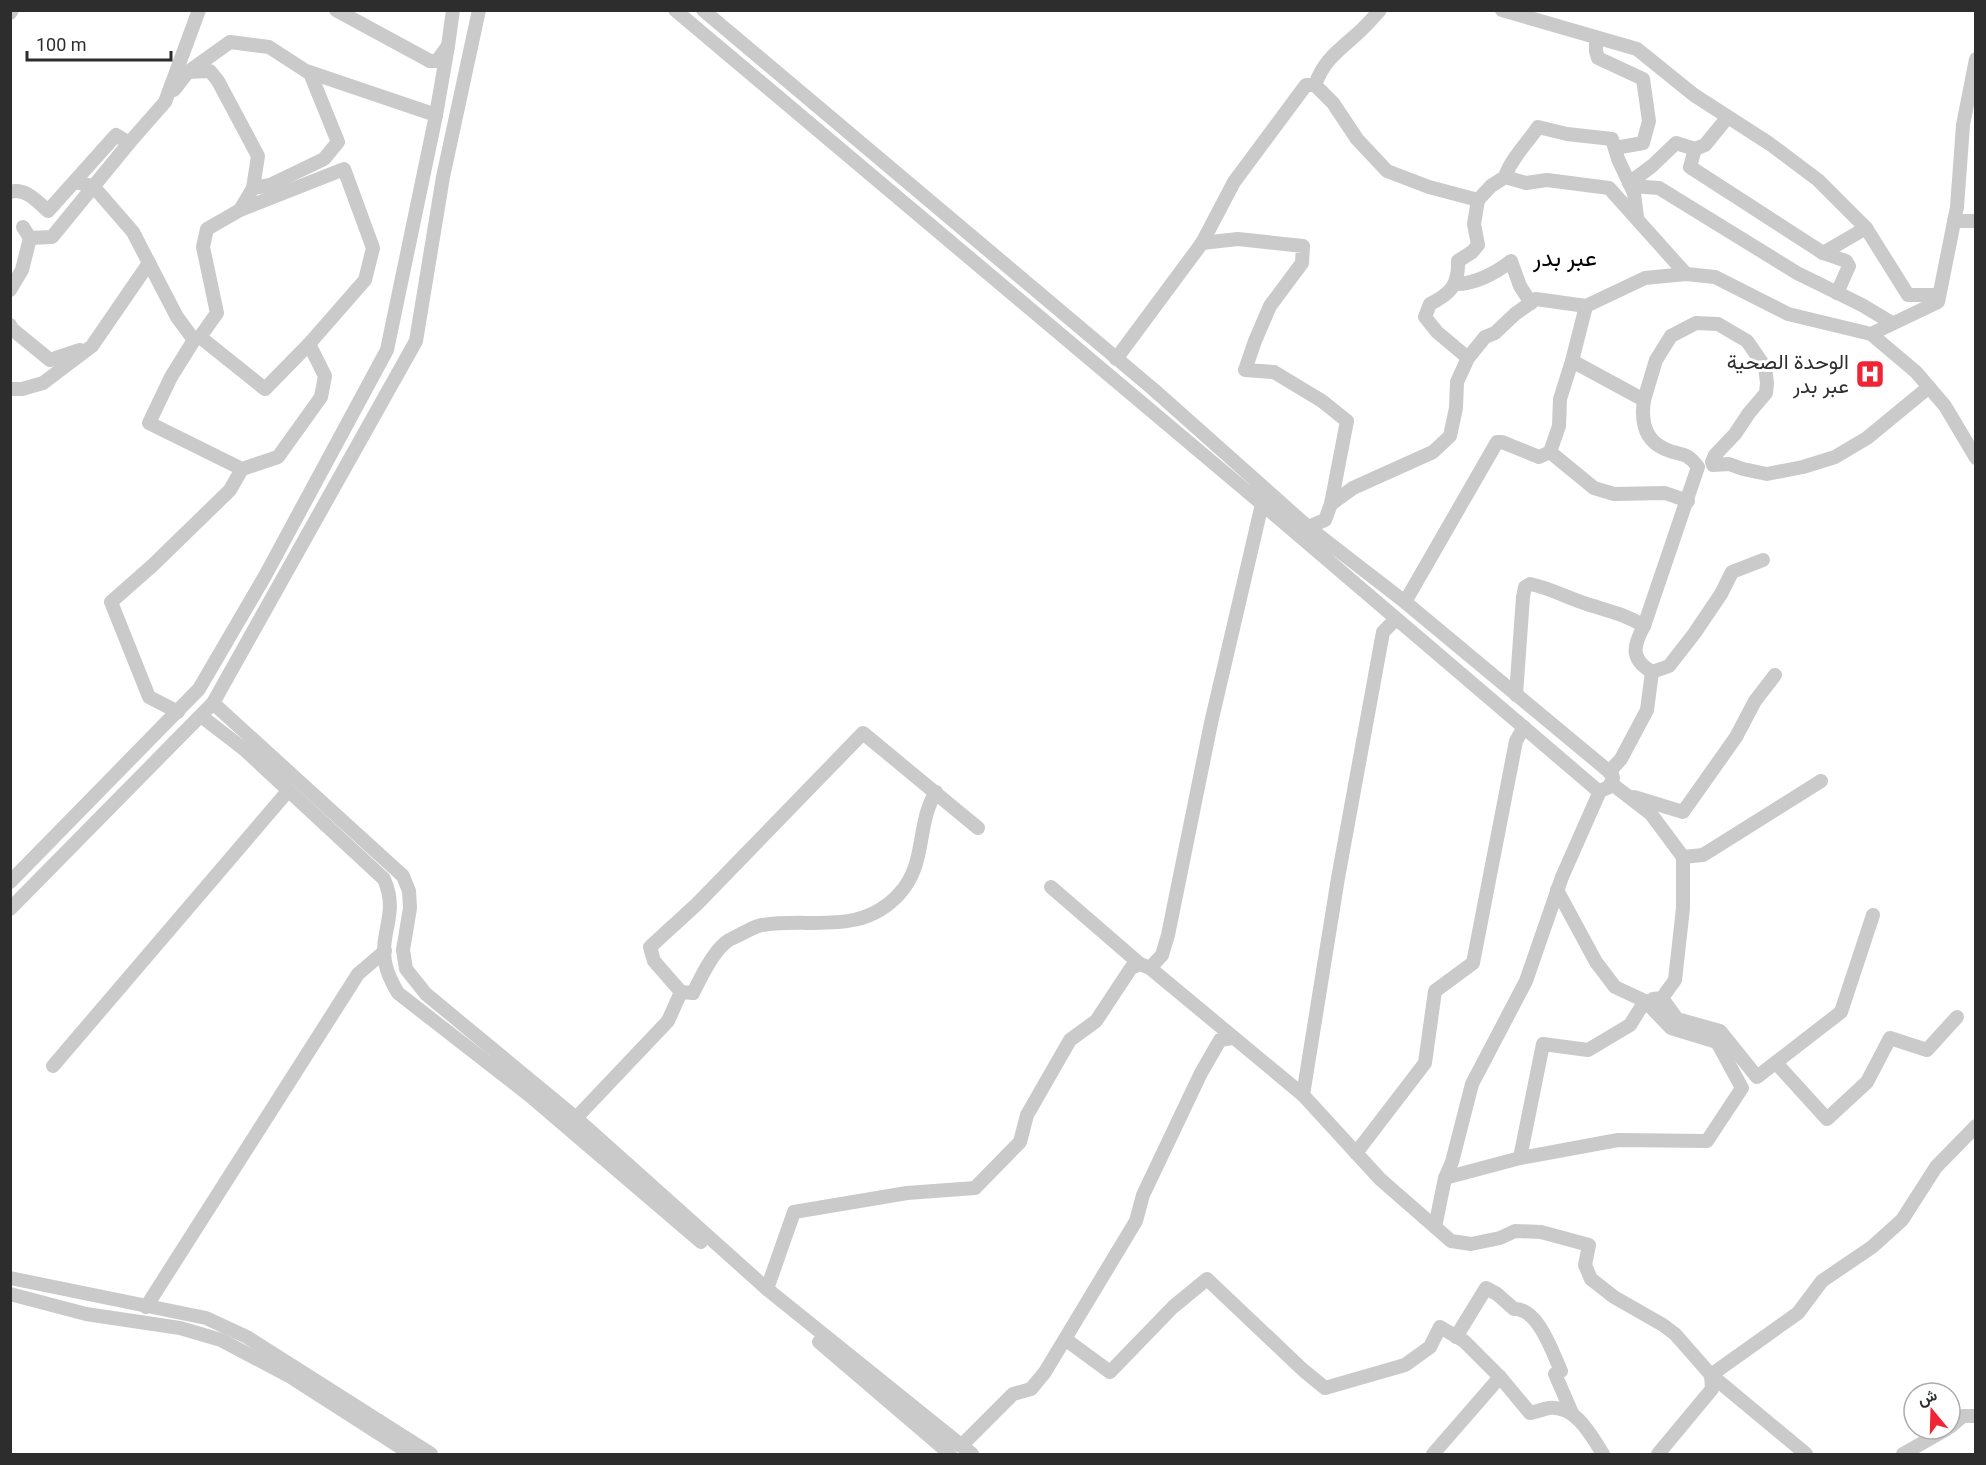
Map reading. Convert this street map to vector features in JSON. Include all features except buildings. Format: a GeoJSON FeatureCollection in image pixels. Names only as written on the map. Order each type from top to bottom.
{"type":"FeatureCollection","features":[{"type":"Feature","properties":{"kind":"street"},"geometry":{"type":"LineString","coordinates":[[165,102],[199,10]]}},
{"type":"Feature","properties":{"kind":"street"},"geometry":{"type":"LineString","coordinates":[[336,10],[430,61],[437,61],[448,46]]}},
{"type":"Feature","properties":{"kind":"street"},"geometry":{"type":"LineString","coordinates":[[10,882],[199,689],[259,586],[387,350],[436,115],[453,10]]}},
{"type":"Feature","properties":{"kind":"street"},"geometry":{"type":"LineString","coordinates":[[10,909],[213,703],[416,341],[443,177],[479,10]]}},
{"type":"Feature","properties":{"kind":"street"},"geometry":{"type":"LineString","coordinates":[[675,10],[1600,791],[1606,790],[1647,710],[1652,672]]}},
{"type":"Feature","properties":{"kind":"street"},"geometry":{"type":"LineString","coordinates":[[703,10],[1116,359],[1308,527],[1405,602],[1516,695],[1611,778],[1626,795],[1651,814],[1683,857],[1683,908],[1675,980],[1662,998],[1645,1001],[1630,1025],[1588,1050],[1543,1044],[1520,1158]]}},
{"type":"Feature","properties":{"kind":"street"},"geometry":{"type":"LineString","coordinates":[[1315,85],[1321,69],[1328,60],[1342,44],[1357,34],[1380,10]]}},
{"type":"Feature","properties":{"kind":"street"},"geometry":{"type":"LineString","coordinates":[[1502,10],[1637,49],[1694,95],[1770,144],[1810,174],[1866,228],[1908,295],[1939,295]]}},
{"type":"Feature","properties":{"kind":"street"},"geometry":{"type":"LineString","coordinates":[[1596,38],[1598,58],[1643,79],[1649,121],[1643,143],[1615,147]]}},
{"type":"Feature","properties":{"kind":"street"},"geometry":{"type":"LineString","coordinates":[[10,290],[22,270],[26,232],[52,237],[188,72],[230,42],[269,47],[310,73],[436,115]]}},
{"type":"Feature","properties":{"kind":"street"},"geometry":{"type":"LineString","coordinates":[[1871,333],[1938,302],[1957,207],[1963,125],[1976,59]]}},
{"type":"Feature","properties":{"kind":"street"},"geometry":{"type":"LineString","coordinates":[[188,72],[210,71],[218,81],[258,156],[253,188],[240,210]]}},
{"type":"Feature","properties":{"kind":"street"},"geometry":{"type":"LineString","coordinates":[[253,188],[270,185],[324,159],[338,142],[310,73]]}},
{"type":"Feature","properties":{"kind":"street"},"geometry":{"type":"LineString","coordinates":[[1116,359],[1202,243],[1234,182],[1306,85],[1315,85],[1333,103],[1357,139],[1387,171],[1428,187],[1478,200]]}},
{"type":"Feature","properties":{"kind":"street"},"geometry":{"type":"LineString","coordinates":[[1630,184],[1676,143],[1695,149],[1705,145],[1727,118]]}},
{"type":"Feature","properties":{"kind":"street"},"geometry":{"type":"LineString","coordinates":[[1468,358],[1437,332],[1425,316],[1430,304],[1443,297],[1456,284],[1458,261],[1478,245],[1474,224],[1478,200],[1491,186],[1505,177],[1508,166],[1526,146],[1538,127],[1567,134],[1612,139],[1634,193],[1637,217]]}},
{"type":"Feature","properties":{"kind":"street"},"geometry":{"type":"LineString","coordinates":[[10,192],[15,190],[28,194],[48,211],[116,135],[129,143]]}},
{"type":"Feature","properties":{"kind":"street"},"geometry":{"type":"LineString","coordinates":[[1695,149],[1690,167],[1823,253],[1846,261],[1849,266],[1837,293]]}},
{"type":"Feature","properties":{"kind":"street"},"geometry":{"type":"LineString","coordinates":[[74,182],[93,186],[133,231],[177,317],[197,338],[265,389],[366,280],[373,248],[344,169],[240,210],[207,230],[203,247],[217,313],[197,338],[171,377],[149,423],[242,469]]}},
{"type":"Feature","properties":{"kind":"street"},"geometry":{"type":"LineString","coordinates":[[1505,177],[1526,183],[1547,180],[1609,188],[1686,274]]}},
{"type":"Feature","properties":{"kind":"street"},"geometry":{"type":"LineString","coordinates":[[1630,184],[1659,188],[1797,273],[1893,323]]}},
{"type":"Feature","properties":{"kind":"street"},"geometry":{"type":"LineString","coordinates":[[1954,221],[1976,221]]}},
{"type":"Feature","properties":{"kind":"street"},"geometry":{"type":"LineString","coordinates":[[1823,253],[1866,228]]}},
{"type":"Feature","properties":{"kind":"street"},"geometry":{"type":"LineString","coordinates":[[1202,243],[1238,239],[1303,246],[1302,263],[1270,306],[1245,370],[1274,372],[1322,401],[1347,421],[1332,504],[1325,520],[1308,527]]}},
{"type":"Feature","properties":{"kind":"street"},"geometry":{"type":"LineString","coordinates":[[1456,284],[1468,284],[1511,261],[1520,286],[1531,303]]}},
{"type":"Feature","properties":{"kind":"street"},"geometry":{"type":"LineString","coordinates":[[10,389],[22,389],[43,383],[92,346],[149,263]]}},
{"type":"Feature","properties":{"kind":"street"},"geometry":{"type":"LineString","coordinates":[[1332,504],[1353,488],[1433,452],[1450,436],[1456,408],[1457,382],[1468,358],[1485,338],[1495,333],[1531,303],[1536,300],[1586,306],[1645,278],[1686,274],[1715,277],[1788,314],[1871,333],[1916,372],[1945,406],[1976,458]]}},
{"type":"Feature","properties":{"kind":"street"},"geometry":{"type":"LineString","coordinates":[[1405,602],[1497,442],[1539,457],[1550,452],[1559,426],[1560,399],[1586,306]]}},
{"type":"Feature","properties":{"kind":"street"},"geometry":{"type":"LineString","coordinates":[[1763,560],[1732,572],[1721,594],[1695,634],[1670,666],[1652,672],[1642,666],[1636,657],[1636,640],[1644,626],[1698,467],[1689,456],[1664,449],[1649,437],[1641,416],[1656,360],[1671,336],[1696,323],[1718,324],[1747,341],[1765,367],[1766,393],[1749,413],[1735,435],[1715,455],[1713,465],[1729,464],[1767,474],[1803,467],[1835,457],[1867,438],[1929,387]]}},
{"type":"Feature","properties":{"kind":"street"},"geometry":{"type":"LineString","coordinates":[[10,325],[50,360],[92,346]]}},
{"type":"Feature","properties":{"kind":"street"},"geometry":{"type":"LineString","coordinates":[[178,712],[149,697],[111,602],[159,560],[230,490],[242,469],[278,457],[321,397],[325,376],[309,344]]}},
{"type":"Feature","properties":{"kind":"street"},"geometry":{"type":"LineString","coordinates":[[1572,361],[1644,400]]}},
{"type":"Feature","properties":{"kind":"street"},"geometry":{"type":"LineString","coordinates":[[1550,452],[1594,488],[1614,494],[1665,493],[1688,501]]}},
{"type":"Feature","properties":{"kind":"street"},"geometry":{"type":"LineString","coordinates":[[767,1289],[794,1212],[908,1193],[975,1188],[1020,1143],[1027,1116],[1070,1040],[1096,1021],[1131,968],[1145,966],[1162,955],[1211,723],[1262,504]]}},
{"type":"Feature","properties":{"kind":"street"},"geometry":{"type":"LineString","coordinates":[[1516,695],[1523,597],[1525,587],[1530,584],[1544,586],[1586,604],[1627,615],[1644,626]]}},
{"type":"Feature","properties":{"kind":"street"},"geometry":{"type":"LineString","coordinates":[[1303,1095],[1338,878],[1383,632],[1396,620]]}},
{"type":"Feature","properties":{"kind":"street"},"geometry":{"type":"LineString","coordinates":[[1626,795],[1683,812],[1737,737],[1755,701],[1775,675]]}},
{"type":"Feature","properties":{"kind":"street"},"geometry":{"type":"LineString","coordinates":[[213,703],[403,876],[409,891],[410,908],[403,950],[406,969],[426,994],[576,1118],[767,1289],[961,1452]]}},
{"type":"Feature","properties":{"kind":"street"},"geometry":{"type":"LineString","coordinates":[[201,716],[244,750],[384,879],[390,894],[391,910],[385,963],[398,993],[529,1095],[936,1450],[961,1452]]}},
{"type":"Feature","properties":{"kind":"street"},"geometry":{"type":"LineString","coordinates":[[1356,1153],[1425,1063],[1435,991],[1473,963],[1516,741],[1524,727]]}},
{"type":"Feature","properties":{"kind":"street"},"geometry":{"type":"LineString","coordinates":[[936,792],[928,805],[921,851],[912,878],[898,895],[876,912],[844,923],[760,925],[725,942],[706,968],[693,993],[681,992],[654,961],[650,947],[697,904],[863,733],[936,792],[978,828]]}},
{"type":"Feature","properties":{"kind":"street"},"geometry":{"type":"LineString","coordinates":[[1683,857],[1703,855],[1821,781]]}},
{"type":"Feature","properties":{"kind":"street"},"geometry":{"type":"LineString","coordinates":[[53,1066],[288,790]]}},
{"type":"Feature","properties":{"kind":"street"},"geometry":{"type":"LineString","coordinates":[[1435,1227],[1445,1178],[1452,1162],[1472,1084],[1526,981],[1557,890],[1600,791]]}},
{"type":"Feature","properties":{"kind":"street"},"geometry":{"type":"LineString","coordinates":[[1051,887],[1303,1095],[1380,1179],[1451,1241],[1471,1244],[1500,1238],[1515,1231],[1541,1232],[1589,1245],[1585,1265],[1591,1279],[1614,1297],[1669,1330],[1690,1350],[1710,1375],[1806,1455]]}},
{"type":"Feature","properties":{"kind":"street"},"geometry":{"type":"LineString","coordinates":[[1445,1178],[1520,1158],[1618,1140],[1707,1141],[1742,1088],[1717,1042],[1671,1028],[1645,1001],[1615,987],[1596,962],[1557,890]]}},
{"type":"Feature","properties":{"kind":"street"},"geometry":{"type":"LineString","coordinates":[[1662,998],[1677,1019],[1720,1031],[1757,1077],[1841,1012],[1873,915]]}},
{"type":"Feature","properties":{"kind":"street"},"geometry":{"type":"LineString","coordinates":[[146,1307],[358,974],[385,951]]}},
{"type":"Feature","properties":{"kind":"street"},"geometry":{"type":"LineString","coordinates":[[576,1118],[668,1022],[681,992]]}},
{"type":"Feature","properties":{"kind":"street"},"geometry":{"type":"LineString","coordinates":[[1776,1063],[1827,1119],[1867,1082],[1890,1038],[1927,1050],[1957,1017]]}},
{"type":"Feature","properties":{"kind":"street"},"geometry":{"type":"LineString","coordinates":[[961,1452],[1013,1394],[1031,1389],[1065,1340],[1136,1221],[1143,1195],[1215,1048],[1220,1040],[1232,1038]]}},
{"type":"Feature","properties":{"kind":"street"},"geometry":{"type":"LineString","coordinates":[[1710,1375],[1798,1313],[1822,1281],[1872,1247],[1902,1220],[1936,1167],[1976,1126]]}},
{"type":"Feature","properties":{"kind":"street"},"geometry":{"type":"LineString","coordinates":[[10,1278],[206,1318],[247,1337],[431,1455]]}},
{"type":"Feature","properties":{"kind":"street"},"geometry":{"type":"LineString","coordinates":[[1065,1340],[1110,1372],[1173,1307],[1207,1280],[1325,1388],[1405,1365],[1430,1347],[1440,1327],[1464,1341],[1500,1377],[1530,1413],[1550,1408],[1572,1413]]}},
{"type":"Feature","properties":{"kind":"street"},"geometry":{"type":"LineString","coordinates":[[1456,1337],[1486,1288],[1497,1294],[1514,1309],[1522,1309],[1534,1317],[1561,1371],[1555,1374],[1572,1413],[1578,1418],[1603,1455]]}},
{"type":"Feature","properties":{"kind":"street"},"geometry":{"type":"LineString","coordinates":[[10,1294],[86,1314],[180,1328],[221,1340],[291,1377],[411,1455]]}},
{"type":"Feature","properties":{"kind":"street"},"geometry":{"type":"LineString","coordinates":[[1658,1455],[1712,1389],[1710,1375]]}},
{"type":"Feature","properties":{"kind":"street"},"geometry":{"type":"LineString","coordinates":[[1433,1455],[1500,1377]]}},
{"type":"Feature","properties":{"kind":"street"},"geometry":{"type":"LineString","coordinates":[[1903,1455],[1926,1441]]}},
{"type":"Feature","properties":{"kind":"place","name":"الوحدة الصحية عبر بدر"},"geometry":{"type":"Point","coordinates":[1870,374]}},
{"type":"Feature","properties":{"kind":"district","name":"عبر بدر"},"geometry":{"type":"Point","coordinates":[1565,258]}}]}
